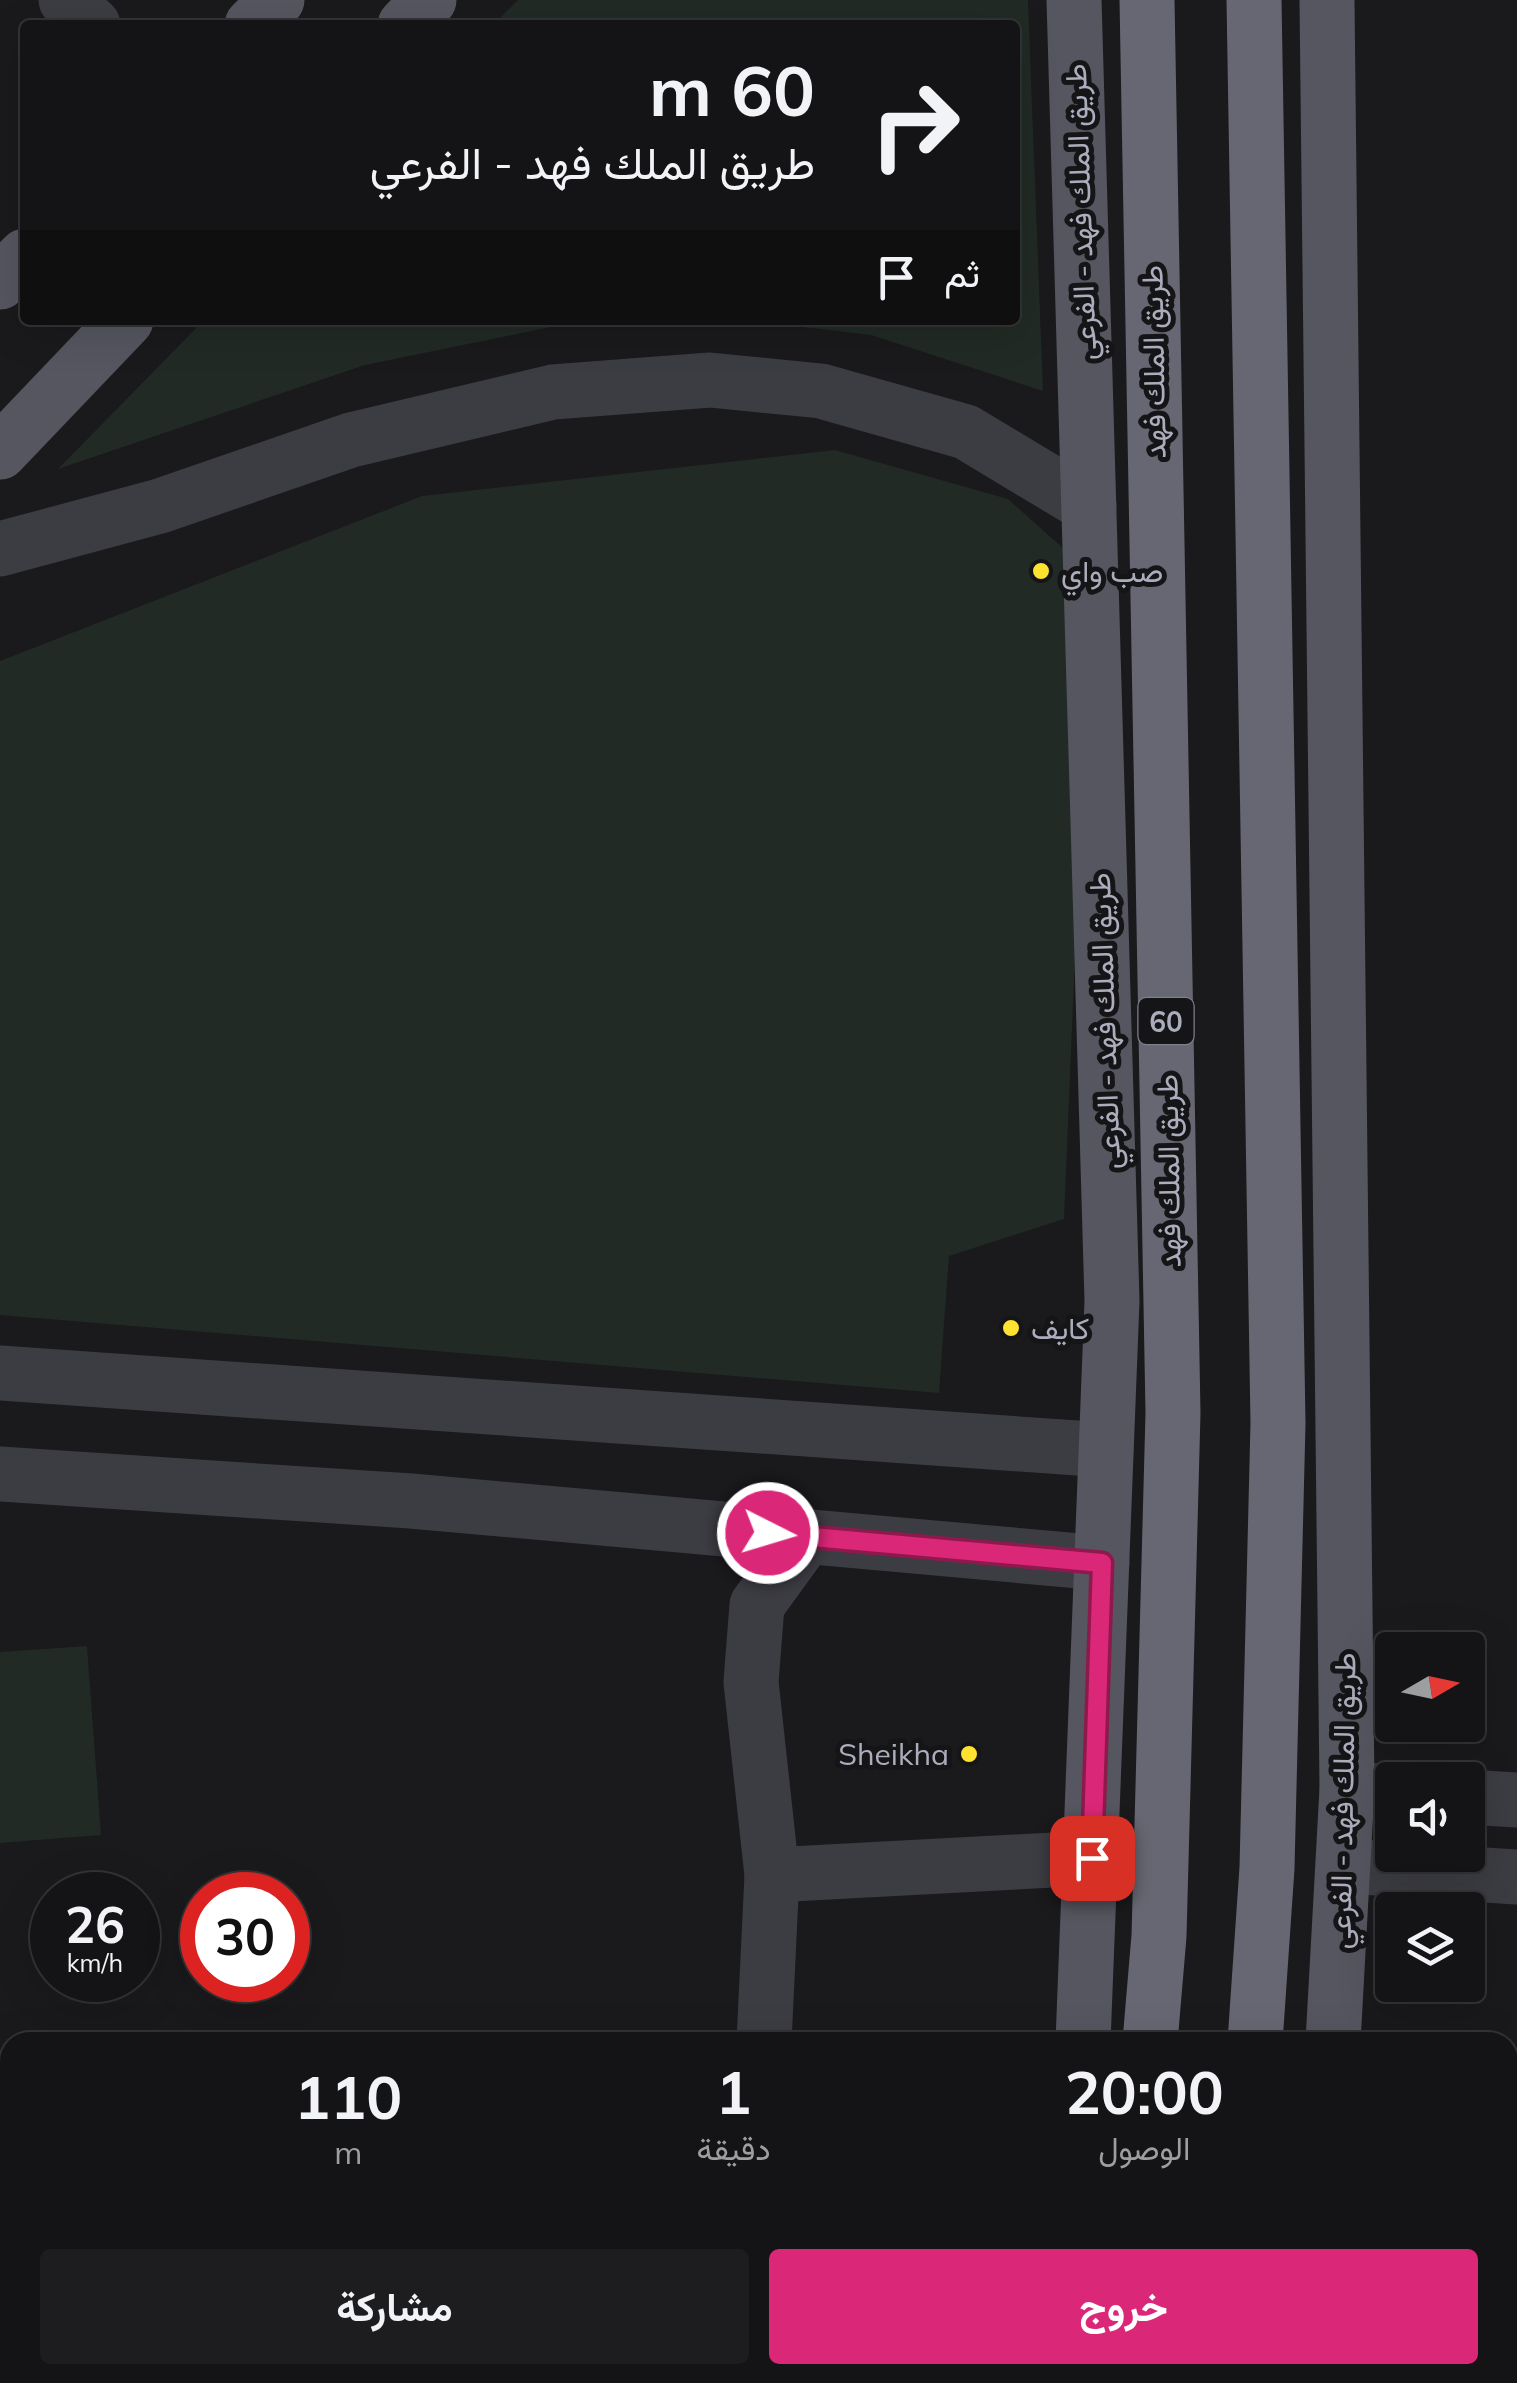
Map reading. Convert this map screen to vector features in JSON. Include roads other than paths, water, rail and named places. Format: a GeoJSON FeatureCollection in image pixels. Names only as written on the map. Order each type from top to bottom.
{"type":"FeatureCollection","features":[{"type":"Feature","properties":{"kind":"highway","name":"طريق الملك فهد"},"geometry":{"type":"LineString","coordinates":[[1146,0],[1173,1413],[1159,1936],[1151,2032]]}},
{"type":"Feature","properties":{"kind":"highway"},"geometry":{"type":"LineString","coordinates":[[1254,0],[1278,1424],[1268,1868],[1256,2032]]}},
{"type":"Feature","properties":{"kind":"main road"},"geometry":{"type":"LineString","coordinates":[[257,20],[277,0]]}},
{"type":"Feature","properties":{"kind":"main road"},"geometry":{"type":"LineString","coordinates":[[411,20],[429,0]]}},
{"type":"Feature","properties":{"kind":"main road","name":"طريق الملك فهد - الفرعي"},"geometry":{"type":"LineString","coordinates":[[1074,0],[1112,1302],[1084,2032]]}},
{"type":"Feature","properties":{"kind":"main road","name":"طريق الملك فهد - الفرعي"},"geometry":{"type":"LineString","coordinates":[[1328,0],[1370,1790],[1346,1866],[1334,2032]]}},
{"type":"Feature","properties":{"kind":"main road"},"geometry":{"type":"LineString","coordinates":[[0,282],[20,261]]}},
{"type":"Feature","properties":{"kind":"main road"},"geometry":{"type":"LineString","coordinates":[[0,452],[121,325]]}},
{"type":"Feature","properties":{"kind":"main road"},"geometry":{"type":"LineString","coordinates":[[0,428],[58,391]]}},
{"type":"Feature","properties":{"kind":"street"},"geometry":{"type":"LineString","coordinates":[[66,0],[88,20]]}},
{"type":"Feature","properties":{"kind":"street"},"geometry":{"type":"LineString","coordinates":[[0,549],[160,506],[351,440],[553,392],[710,380],[822,391],[966,432],[1089,506]]}},
{"type":"Feature","properties":{"kind":"street"},"geometry":{"type":"LineString","coordinates":[[0,1374],[1106,1450]]}},
{"type":"Feature","properties":{"kind":"street"},"geometry":{"type":"LineString","coordinates":[[0,1474],[411,1501],[1102,1563]]}},
{"type":"Feature","properties":{"kind":"street"},"geometry":{"type":"LineString","coordinates":[[764,2032],[772,1875],[751,1682],[757,1606],[807,1536]]}},
{"type":"Feature","properties":{"kind":"street"},"geometry":{"type":"LineString","coordinates":[[1485,1798],[1517,1800]]}},
{"type":"Feature","properties":{"kind":"street"},"geometry":{"type":"LineString","coordinates":[[772,1875],[1092,1858]]}},
{"type":"Feature","properties":{"kind":"street"},"geometry":{"type":"LineString","coordinates":[[1346,1866],[1517,1877]]}},
{"type":"Feature","properties":{"kind":"place","name":"صب واي"},"geometry":{"type":"Point","coordinates":[1041,571]}},
{"type":"Feature","properties":{"kind":"place","name":"كايف"},"geometry":{"type":"Point","coordinates":[1011,1328]}},
{"type":"Feature","properties":{"kind":"place","name":"Sheikha"},"geometry":{"type":"Point","coordinates":[969,1754]}}]}
